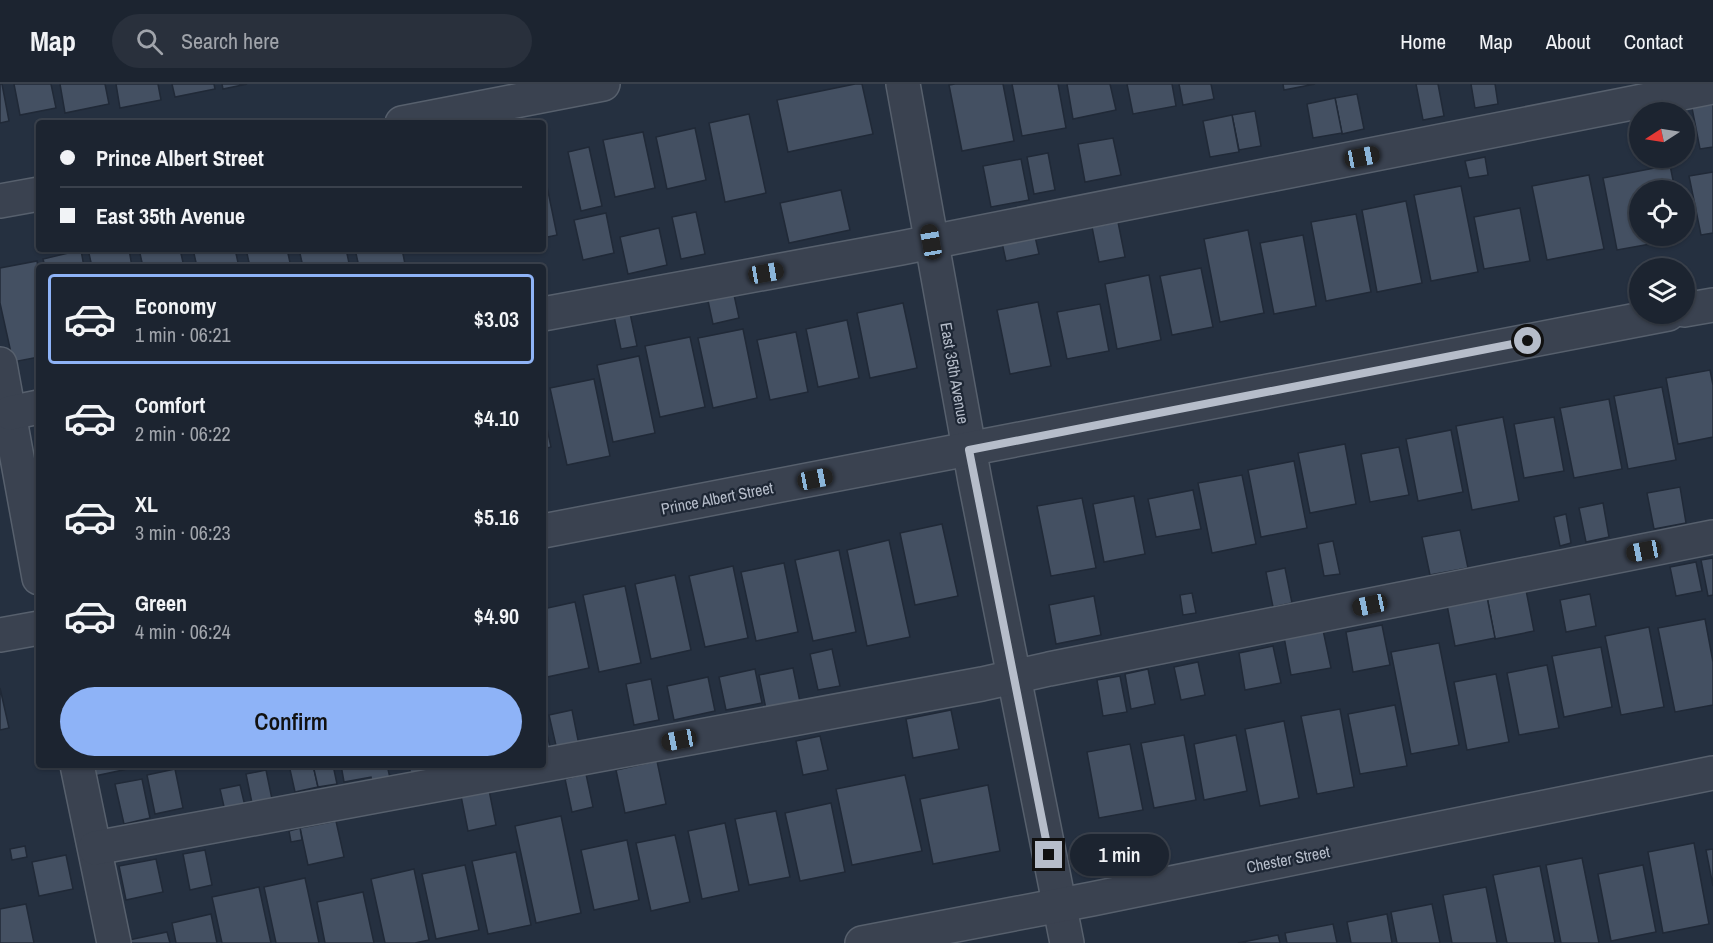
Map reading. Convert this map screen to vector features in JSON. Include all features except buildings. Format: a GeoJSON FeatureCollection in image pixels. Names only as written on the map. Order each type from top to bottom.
{"type":"FeatureCollection","features":[{"type":"Feature","properties":{"kind":"street"},"geometry":{"type":"LineString","coordinates":[[417,120],[603,84]]}},
{"type":"Feature","properties":{"kind":"street","name":"East 35th Avenue"},"geometry":{"type":"LineString","coordinates":[[903,84],[969,450],[1067,943]]}},
{"type":"Feature","properties":{"kind":"street"},"geometry":{"type":"LineString","coordinates":[[546,313],[931,242],[1713,87]]}},
{"type":"Feature","properties":{"kind":"street"},"geometry":{"type":"LineString","coordinates":[[0,201],[36,195]]}},
{"type":"Feature","properties":{"kind":"street"},"geometry":{"type":"LineString","coordinates":[[1695,308],[1713,305]]}},
{"type":"Feature","properties":{"kind":"street","name":"Prince Albert Street"},"geometry":{"type":"LineString","coordinates":[[546,530],[1629,322]]}},
{"type":"Feature","properties":{"kind":"street"},"geometry":{"type":"LineString","coordinates":[[0,364],[24,410],[36,544]]}},
{"type":"Feature","properties":{"kind":"street"},"geometry":{"type":"LineString","coordinates":[[546,764],[1015,676],[1713,537]]}},
{"type":"Feature","properties":{"kind":"street"},"geometry":{"type":"LineString","coordinates":[[0,635],[36,629]]}},
{"type":"Feature","properties":{"kind":"street"},"geometry":{"type":"LineString","coordinates":[[78,768],[114,943]]}},
{"type":"Feature","properties":{"kind":"street"},"geometry":{"type":"LineString","coordinates":[[95,848],[523,768]]}},
{"type":"Feature","properties":{"kind":"street","name":"Chester Street"},"geometry":{"type":"LineString","coordinates":[[862,943],[1713,773]]}},
{"type":"Feature","properties":{"kind":"route"},"geometry":{"type":"LineString","coordinates":[[1049,855],[969,450],[1528,341]]}}]}
